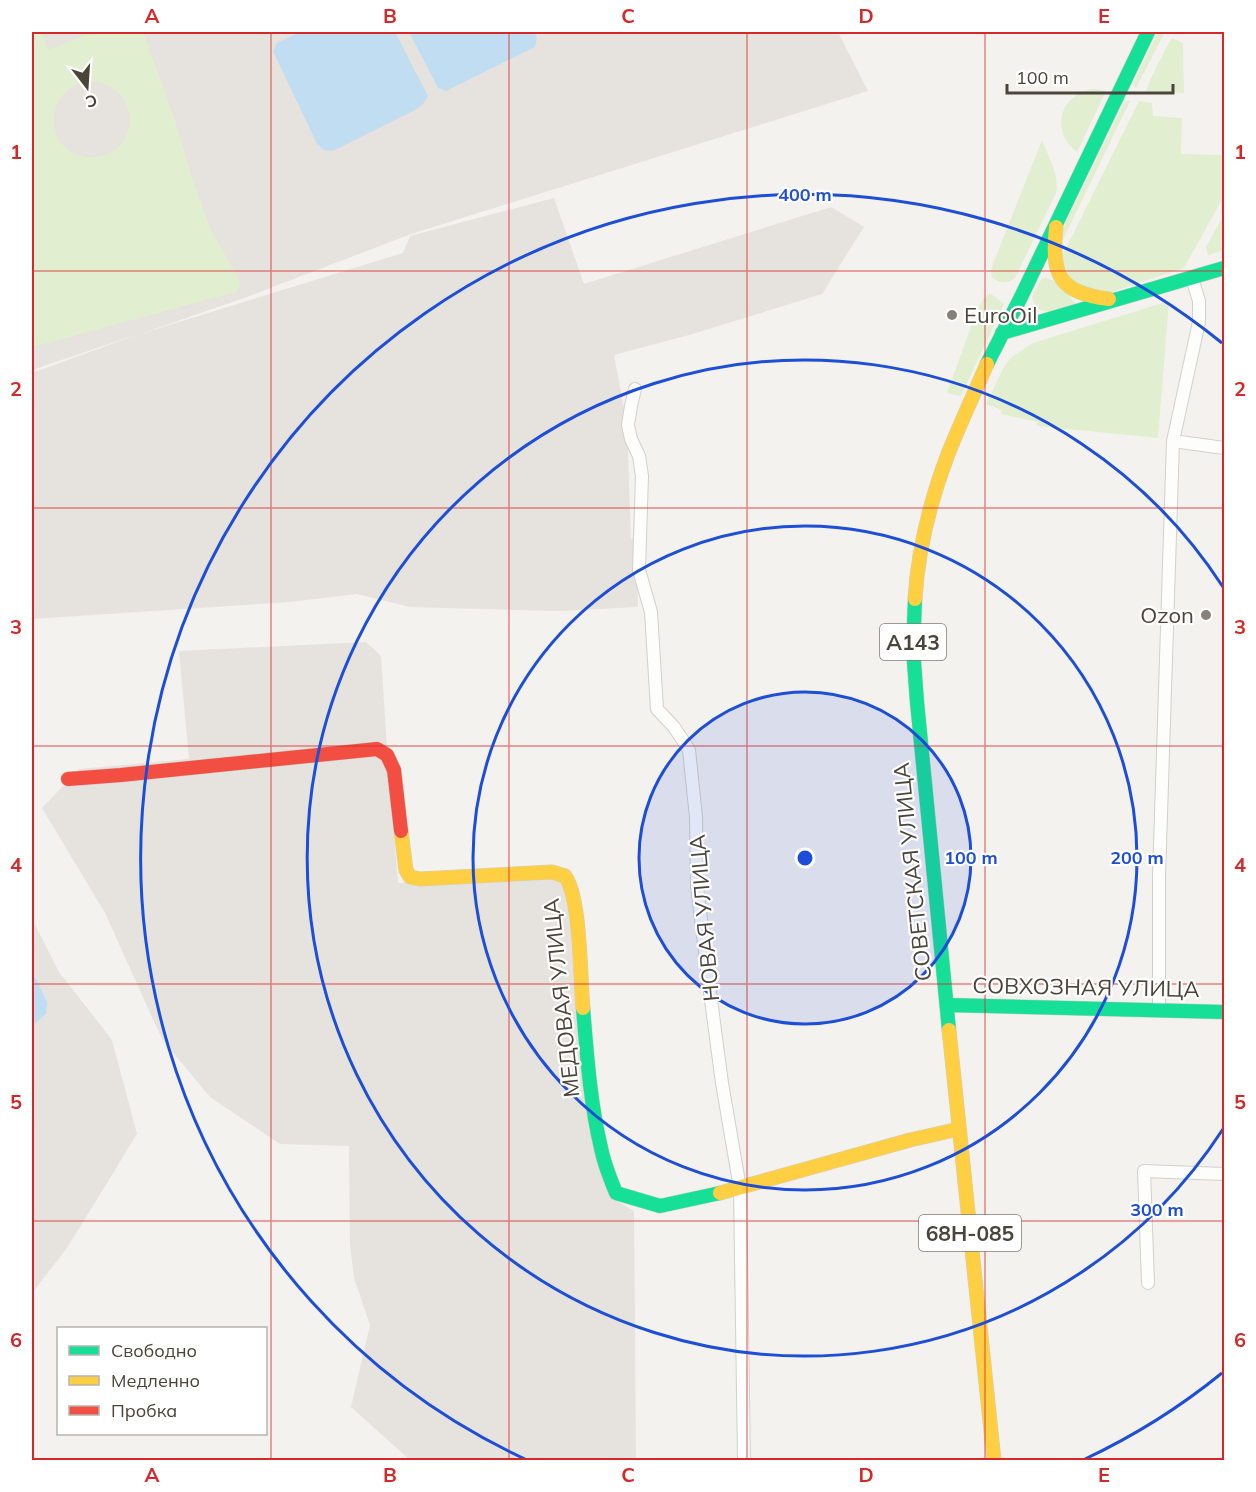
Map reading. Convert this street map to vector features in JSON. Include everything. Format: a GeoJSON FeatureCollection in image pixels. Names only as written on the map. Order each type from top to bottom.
{"type":"FeatureCollection","features":[{"type":"Feature","properties":{"kind":"street","name":"А143"},"geometry":{"type":"LineString","coordinates":[[1056,222],[1148,32]]}},
{"type":"Feature","properties":{"kind":"street","name":"СОВЕТСКАЯ УЛИЦА"},"geometry":{"type":"LineString","coordinates":[[994,1461],[935,898],[917,702],[913,626],[920,557],[935,494],[948,455],[992,353],[1056,222]]}},
{"type":"Feature","properties":{"kind":"street"},"geometry":{"type":"LineString","coordinates":[[1056,222],[1055,268],[1062,280],[1084,295],[1114,300]]}},
{"type":"Feature","properties":{"kind":"street"},"geometry":{"type":"LineString","coordinates":[[1002,333],[1224,268]]}},
{"type":"Feature","properties":{"kind":"street"},"geometry":{"type":"LineString","coordinates":[[1159,1010],[1159,877],[1173,441],[1199,322],[1199,301],[1192,278]]}},
{"type":"Feature","properties":{"kind":"street","name":"НОВАЯ УЛИЦА"},"geometry":{"type":"LineString","coordinates":[[635,389],[628,425],[631,439],[639,456],[642,476],[639,570],[651,612],[657,709],[674,727],[688,750],[696,817],[698,886],[709,985],[722,1083],[741,1188],[744,1461]]}},
{"type":"Feature","properties":{"kind":"street"},"geometry":{"type":"LineString","coordinates":[[1173,441],[1224,448]]}},
{"type":"Feature","properties":{"kind":"street","name":"МЕДОВАЯ УЛИЦА"},"geometry":{"type":"LineString","coordinates":[[68,779],[377,749],[384,752],[394,770],[406,870],[410,877],[420,879],[552,872],[562,873],[569,881],[575,909],[592,1098],[599,1143],[616,1193],[660,1206],[741,1188]]}},
{"type":"Feature","properties":{"kind":"street","name":"СОВХОЗНАЯ УЛИЦА"},"geometry":{"type":"LineString","coordinates":[[947,1005],[1224,1012]]}},
{"type":"Feature","properties":{"kind":"street"},"geometry":{"type":"LineString","coordinates":[[741,1188],[910,1140],[959,1129]]}},
{"type":"Feature","properties":{"kind":"street"},"geometry":{"type":"LineString","coordinates":[[1148,1283],[1144,1171],[1224,1174]]}},
{"type":"Feature","properties":{"kind":"shaded area"},"geometry":{"type":"Polygon","coordinates":[[[32,32],[838,32],[868,91],[411,234],[244,298],[143,333],[403,253],[410,236],[554,198],[584,284],[831,207],[864,227],[822,294],[689,335],[614,355],[627,425],[631,540],[638,532],[638,607],[558,611],[410,607],[357,594],[289,602],[32,619],[32,373],[139,334],[32,370],[32,32]]]}},
{"type":"Feature","properties":{"kind":"shaded area"},"geometry":{"type":"Polygon","coordinates":[[[366,642],[381,656],[398,883],[552,878],[569,886],[612,1198],[634,1211],[636,1460],[410,1460],[351,1407],[370,1325],[354,1278],[350,1244],[349,1146],[280,1144],[210,1097],[162,1039],[105,913],[42,808],[79,769],[189,759],[179,651],[366,642]]]}},
{"type":"Feature","properties":{"kind":"shaded area"},"geometry":{"type":"Polygon","coordinates":[[[32,919],[59,972],[112,1040],[137,1134],[67,1248],[32,1293],[32,919]]]}},
{"type":"Feature","properties":{"kind":"green space"},"geometry":{"type":"Polygon","coordinates":[[[42,32],[48,50],[88,32],[143,32],[210,227],[239,280],[240,287],[236,292],[32,347],[32,34],[42,32]],[[93,81],[76,85],[64,94],[57,106],[54,119],[56,133],[63,145],[74,153],[90,157],[106,155],[118,147],[126,136],[129,123],[128,109],[122,97],[110,87],[93,81]]]}},
{"type":"Feature","properties":{"kind":"green space"},"geometry":{"type":"Polygon","coordinates":[[[1158,32],[1165,32],[1136,88],[1133,85],[1134,82],[1158,32]]]}},
{"type":"Feature","properties":{"kind":"green space"},"geometry":{"type":"Polygon","coordinates":[[[1172,38],[1183,43],[1184,93],[1146,91],[1158,64],[1172,38]]]}},
{"type":"Feature","properties":{"kind":"green space"},"geometry":{"type":"Polygon","coordinates":[[[1094,89],[1106,91],[1077,152],[1068,144],[1063,134],[1062,114],[1066,105],[1073,98],[1082,92],[1094,89]]]}},
{"type":"Feature","properties":{"kind":"green space"},"geometry":{"type":"Polygon","coordinates":[[[1127,101],[1130,101],[1058,250],[1060,234],[1127,101]]]}},
{"type":"Feature","properties":{"kind":"green space"},"geometry":{"type":"Polygon","coordinates":[[[1139,101],[1152,103],[1153,116],[1182,118],[1181,154],[1224,155],[1224,196],[1184,268],[1105,294],[1080,286],[1070,277],[1061,258],[1139,101]]]}},
{"type":"Feature","properties":{"kind":"green space"},"geometry":{"type":"Polygon","coordinates":[[[1042,140],[1055,173],[1056,193],[1015,278],[1000,282],[992,277],[993,264],[1042,140]]]}},
{"type":"Feature","properties":{"kind":"green space"},"geometry":{"type":"Polygon","coordinates":[[[1224,217],[1224,250],[1208,255],[1206,247],[1224,217]]]}},
{"type":"Feature","properties":{"kind":"green space"},"geometry":{"type":"Polygon","coordinates":[[[1044,278],[1058,284],[1076,304],[1050,311],[1038,308],[1032,296],[1044,278]]]}},
{"type":"Feature","properties":{"kind":"green space"},"geometry":{"type":"Polygon","coordinates":[[[990,293],[1004,304],[961,396],[947,393],[976,313],[983,299],[990,293]]]}},
{"type":"Feature","properties":{"kind":"green space"},"geometry":{"type":"Polygon","coordinates":[[[1169,301],[1158,438],[1037,426],[1037,422],[1001,414],[1002,410],[986,404],[1005,365],[1012,357],[1033,343],[1169,301]]]}},
{"type":"Feature","properties":{"kind":"water"},"geometry":{"type":"Polygon","coordinates":[[[300,32],[395,32],[428,96],[415,110],[333,151],[324,150],[317,144],[273,51],[277,43],[300,32]]]}},
{"type":"Feature","properties":{"kind":"water"},"geometry":{"type":"Polygon","coordinates":[[[409,32],[534,32],[537,38],[535,47],[446,91],[438,88],[409,32]]]}},
{"type":"Feature","properties":{"kind":"water"},"geometry":{"type":"Polygon","coordinates":[[[32,971],[47,1002],[46,1014],[32,1026],[32,971]]]}},
{"type":"Feature","properties":{"kind":"traffic: fast"},"geometry":{"type":"LineString","coordinates":[[987,364],[1148,32]]}},
{"type":"Feature","properties":{"kind":"traffic: fast"},"geometry":{"type":"LineString","coordinates":[[1002,333],[1224,268]]}},
{"type":"Feature","properties":{"kind":"traffic: fast"},"geometry":{"type":"LineString","coordinates":[[915,599],[913,649],[917,702],[949,1030]]}},
{"type":"Feature","properties":{"kind":"traffic: fast"},"geometry":{"type":"LineString","coordinates":[[947,1005],[1224,1012]]}},
{"type":"Feature","properties":{"kind":"traffic: fast"},"geometry":{"type":"LineString","coordinates":[[583,1008],[589,1078],[597,1131],[607,1171],[616,1193],[660,1206],[720,1193]]}},
{"type":"Feature","properties":{"kind":"traffic: slow"},"geometry":{"type":"LineString","coordinates":[[1056,227],[1055,258],[1062,279],[1079,292],[1109,299]]}},
{"type":"Feature","properties":{"kind":"traffic: slow"},"geometry":{"type":"LineString","coordinates":[[915,599],[922,543],[936,489],[987,364]]}},
{"type":"Feature","properties":{"kind":"traffic: slow"},"geometry":{"type":"LineString","coordinates":[[401,831],[406,870],[410,877],[420,879],[552,872],[565,876],[570,887],[577,920],[583,1008]]}},
{"type":"Feature","properties":{"kind":"traffic: slow"},"geometry":{"type":"LineString","coordinates":[[949,1030],[994,1460]]}},
{"type":"Feature","properties":{"kind":"traffic: slow"},"geometry":{"type":"LineString","coordinates":[[720,1193],[910,1140],[959,1129]]}},
{"type":"Feature","properties":{"kind":"traffic: jam"},"geometry":{"type":"LineString","coordinates":[[68,779],[377,749],[387,755],[394,770],[401,831]]}},
{"type":"Feature","properties":{"kind":"place","name":"EuroOil"},"geometry":{"type":"Point","coordinates":[952,315]}},
{"type":"Feature","properties":{"kind":"place","name":"Ozon"},"geometry":{"type":"Point","coordinates":[1206,615]}}]}
